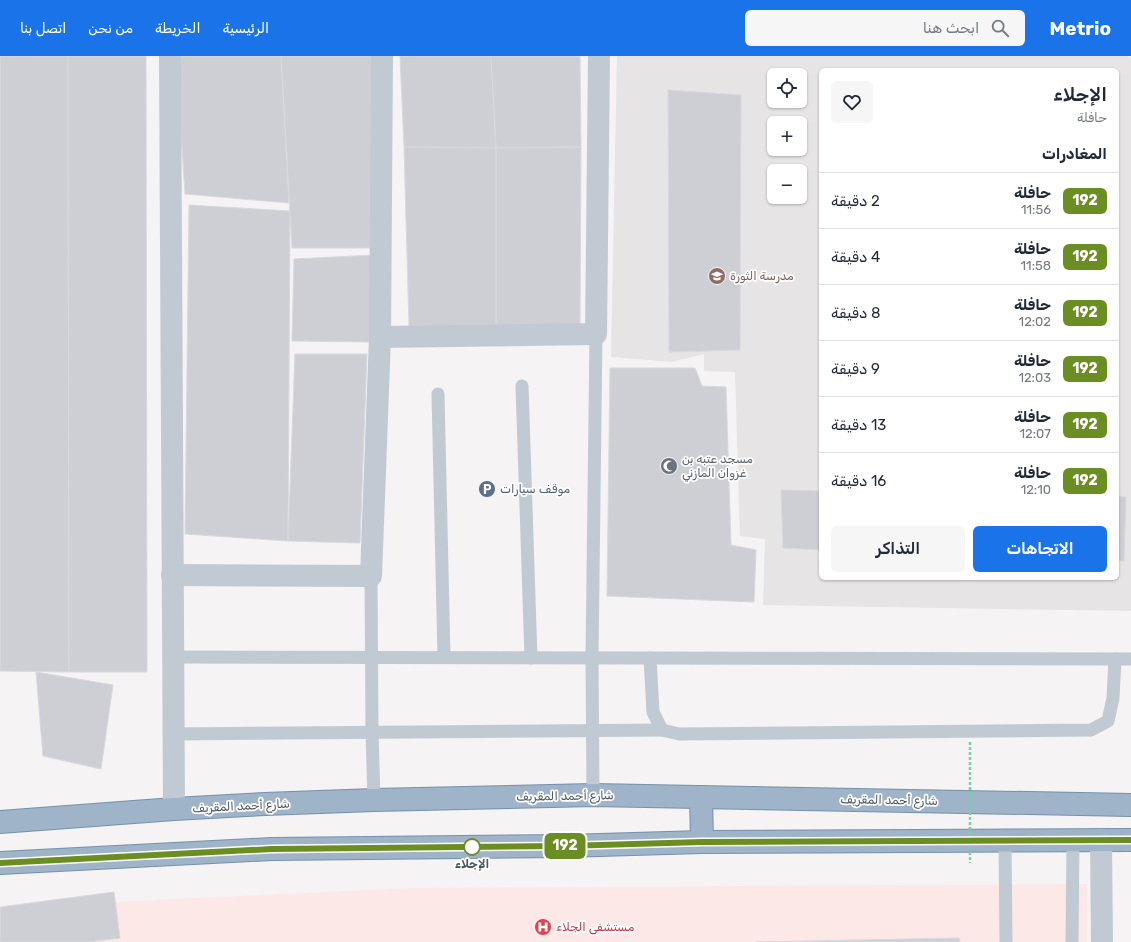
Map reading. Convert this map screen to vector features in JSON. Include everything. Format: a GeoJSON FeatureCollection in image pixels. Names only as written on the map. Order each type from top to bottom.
{"type":"FeatureCollection","features":[{"type":"Feature","properties":{"kind":"highway","name":"شارع أحمد المقريف"},"geometry":{"type":"LineString","coordinates":[[0,822],[174,809],[374,800],[593,795],[1131,805]]}},
{"type":"Feature","properties":{"kind":"highway"},"geometry":{"type":"LineString","coordinates":[[701,797],[702,842]]}},
{"type":"Feature","properties":{"kind":"highway"},"geometry":{"type":"LineString","coordinates":[[0,863],[272,849],[565,846],[702,842],[1131,840]]}},
{"type":"Feature","properties":{"kind":"street"},"geometry":{"type":"LineString","coordinates":[[170,56],[174,809]]}},
{"type":"Feature","properties":{"kind":"street"},"geometry":{"type":"LineString","coordinates":[[172,575],[372,576],[380,337],[382,56]]}},
{"type":"Feature","properties":{"kind":"street"},"geometry":{"type":"LineString","coordinates":[[380,337],[596,334],[599,56]]}},
{"type":"Feature","properties":{"kind":"street"},"geometry":{"type":"LineString","coordinates":[[1102,840],[1102,942]]}},
{"type":"Feature","properties":{"kind":"lane"},"geometry":{"type":"LineString","coordinates":[[593,795],[592,658],[596,334]]}},
{"type":"Feature","properties":{"kind":"lane"},"geometry":{"type":"LineString","coordinates":[[522,386],[531,658]]}},
{"type":"Feature","properties":{"kind":"lane"},"geometry":{"type":"LineString","coordinates":[[438,394],[444,657]]}},
{"type":"Feature","properties":{"kind":"lane"},"geometry":{"type":"LineString","coordinates":[[372,576],[372,732],[374,800]]}},
{"type":"Feature","properties":{"kind":"lane"},"geometry":{"type":"LineString","coordinates":[[172,657],[1131,659]]}},
{"type":"Feature","properties":{"kind":"lane"},"geometry":{"type":"LineString","coordinates":[[650,658],[653,712],[662,730]]}},
{"type":"Feature","properties":{"kind":"lane"},"geometry":{"type":"LineString","coordinates":[[173,734],[662,730],[679,734],[1091,730],[1108,720],[1113,698],[1115,659]]}},
{"type":"Feature","properties":{"kind":"lane"},"geometry":{"type":"LineString","coordinates":[[1072,942],[1073,840]]}},
{"type":"Feature","properties":{"kind":"lane"},"geometry":{"type":"LineString","coordinates":[[1005,841],[1006,942]]}},
{"type":"Feature","properties":{"kind":"path"},"geometry":{"type":"LineString","coordinates":[[970,742],[970,863]]}},
{"type":"Feature","properties":{"kind":"shaded area","name":"مدرسة الثورة"},"geometry":{"type":"Polygon","coordinates":[[[617,56],[1128,56],[1131,58],[1131,611],[763,605],[765,539],[740,536],[735,372],[704,371],[704,354],[672,362],[611,357],[617,56]]]}},
{"type":"Feature","properties":{"kind":"shaded area","name":"مستشفى الجلاء"},"geometry":{"type":"Polygon","coordinates":[[[1087,884],[1087,942],[0,942],[0,911],[135,901],[413,888],[1087,884]]]}},
{"type":"Feature","properties":{"kind":"building"},"geometry":{"type":"Polygon","coordinates":[[[0,56],[68,56],[69,672],[0,671],[0,56]]]}},
{"type":"Feature","properties":{"kind":"building"},"geometry":{"type":"Polygon","coordinates":[[[68,56],[146,56],[147,672],[69,672],[68,56]]]}},
{"type":"Feature","properties":{"kind":"building"},"geometry":{"type":"Polygon","coordinates":[[[176,56],[281,56],[289,203],[185,194],[176,56]]]}},
{"type":"Feature","properties":{"kind":"building"},"geometry":{"type":"Polygon","coordinates":[[[281,56],[376,56],[375,248],[292,248],[281,56]]]}},
{"type":"Feature","properties":{"kind":"building"},"geometry":{"type":"Polygon","coordinates":[[[400,56],[491,56],[496,148],[404,147],[400,56]]]}},
{"type":"Feature","properties":{"kind":"building"},"geometry":{"type":"Polygon","coordinates":[[[491,56],[580,56],[581,147],[496,148],[491,56]]]}},
{"type":"Feature","properties":{"kind":"building"},"geometry":{"type":"Polygon","coordinates":[[[668,90],[741,95],[740,350],[669,352],[668,90]]]}},
{"type":"Feature","properties":{"kind":"building"},"geometry":{"type":"Polygon","coordinates":[[[404,147],[496,148],[496,328],[409,326],[404,147]]]}},
{"type":"Feature","properties":{"kind":"building"},"geometry":{"type":"Polygon","coordinates":[[[581,147],[580,325],[496,328],[496,148],[581,147]]]}},
{"type":"Feature","properties":{"kind":"building"},"geometry":{"type":"Polygon","coordinates":[[[189,205],[290,211],[288,541],[185,534],[189,205]]]}},
{"type":"Feature","properties":{"kind":"building"},"geometry":{"type":"Polygon","coordinates":[[[374,255],[371,342],[292,341],[294,259],[374,255]]]}},
{"type":"Feature","properties":{"kind":"building"},"geometry":{"type":"Polygon","coordinates":[[[295,354],[367,354],[360,543],[288,541],[295,354]]]}},
{"type":"Feature","properties":{"kind":"building","name":"مسجد عتبه بن غزوان المازني"},"geometry":{"type":"Polygon","coordinates":[[[610,368],[695,368],[702,386],[726,387],[731,545],[756,550],[754,602],[607,596],[610,368]]]}},
{"type":"Feature","properties":{"kind":"building"},"geometry":{"type":"Polygon","coordinates":[[[781,490],[819,491],[819,550],[783,548],[781,490]]]}},
{"type":"Feature","properties":{"kind":"building"},"geometry":{"type":"Polygon","coordinates":[[[1119,496],[1126,497],[1124,561],[1119,561],[1119,496]]]}},
{"type":"Feature","properties":{"kind":"building"},"geometry":{"type":"Polygon","coordinates":[[[36,672],[113,685],[101,769],[43,756],[36,672]]]}},
{"type":"Feature","properties":{"kind":"building"},"geometry":{"type":"Polygon","coordinates":[[[114,892],[120,938],[88,942],[0,942],[0,907],[114,892]]]}},
{"type":"Feature","properties":{"kind":"building"},"geometry":{"type":"Polygon","coordinates":[[[959,938],[960,942],[756,942],[959,938]]]}},
{"type":"Feature","properties":{"kind":"bus line","name":"192"},"geometry":{"type":"LineString","coordinates":[[0,863],[272,849],[565,846],[702,842],[1131,840]]}},
{"type":"Feature","properties":{"kind":"place","name":"مدرسة الثورة"},"geometry":{"type":"Point","coordinates":[717,276]}},
{"type":"Feature","properties":{"kind":"place","name":"مسجد عتبه بن غزوان المازني"},"geometry":{"type":"Point","coordinates":[669,466]}},
{"type":"Feature","properties":{"kind":"place","name":"موقف سيارات"},"geometry":{"type":"Point","coordinates":[487,489]}},
{"type":"Feature","properties":{"kind":"place","name":"الإجلاء"},"geometry":{"type":"Point","coordinates":[472,847]}},
{"type":"Feature","properties":{"kind":"place","name":"مستشفى الجلاء"},"geometry":{"type":"Point","coordinates":[543,927]}}]}
